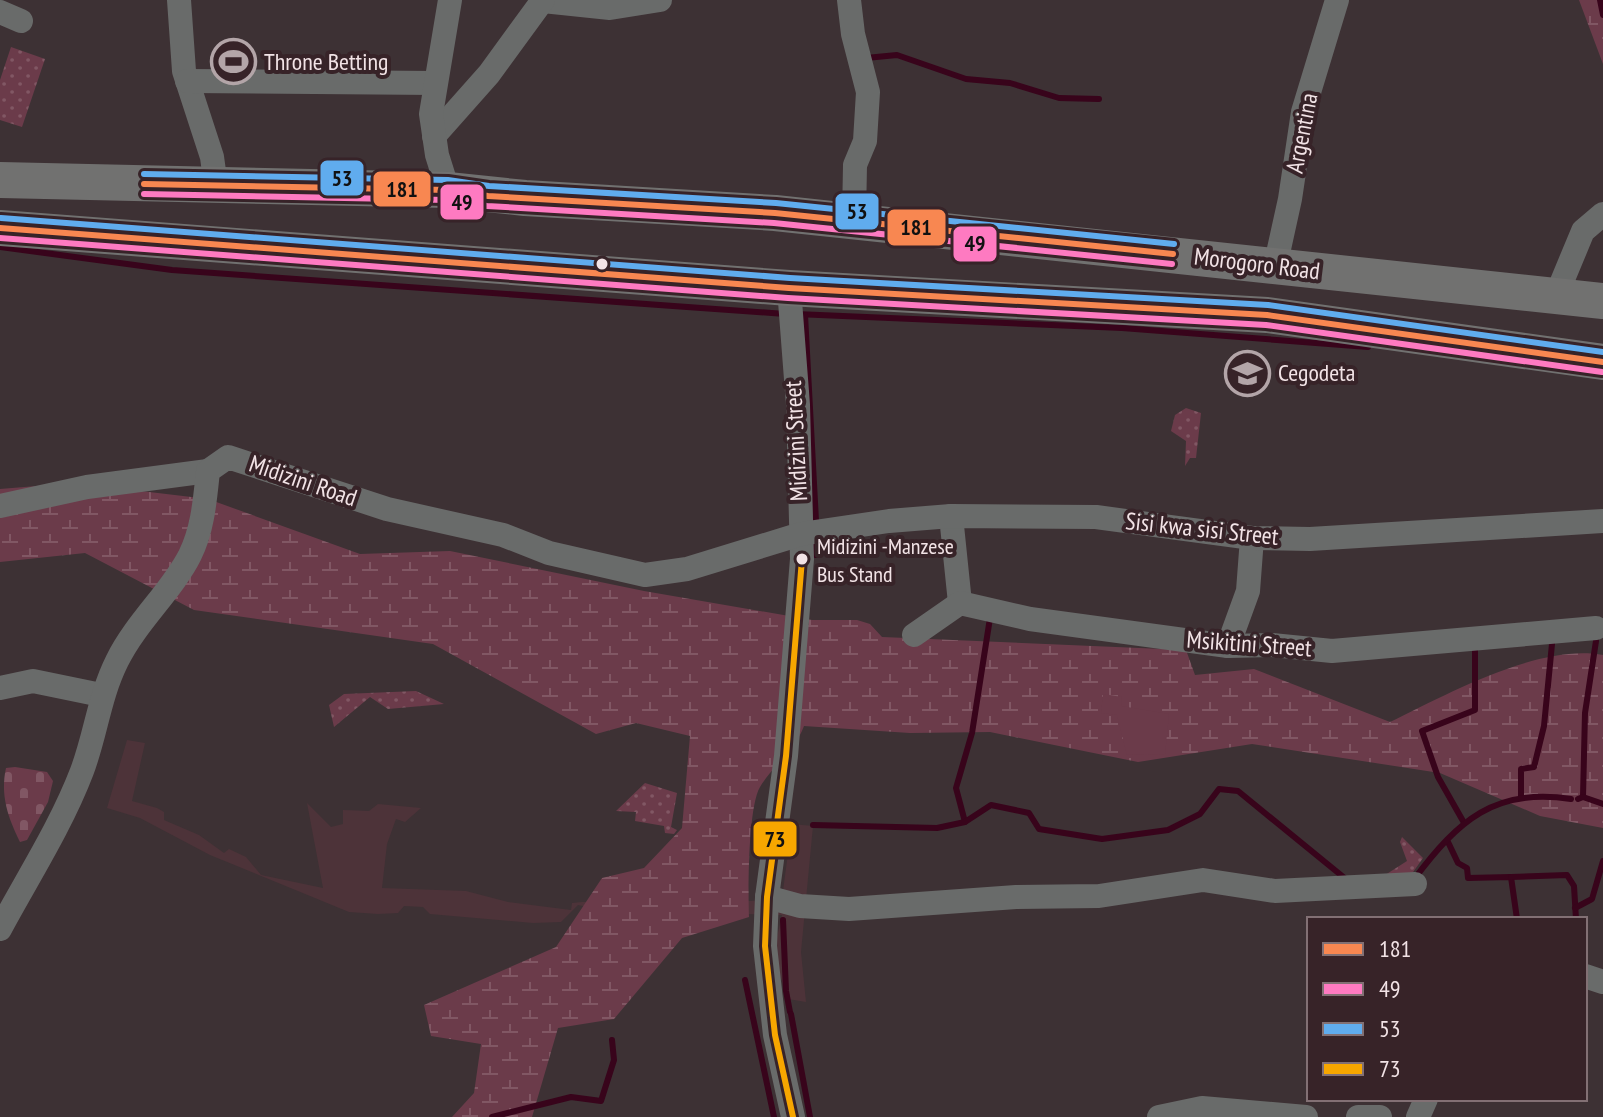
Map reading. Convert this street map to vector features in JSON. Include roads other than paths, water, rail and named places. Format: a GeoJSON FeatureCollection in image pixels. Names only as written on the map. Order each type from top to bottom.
{"type":"FeatureCollection","features":[{"type":"Feature","properties":{"kind":"highway","name":"Morogoro Road"},"geometry":{"type":"LineString","coordinates":[[0,180],[448,190],[500,197],[854,219],[1603,301]]}},
{"type":"Feature","properties":{"kind":"highway","name":"Morogoro Road"},"geometry":{"type":"LineString","coordinates":[[0,228],[789,288],[1267,315],[1603,362]]}},
{"type":"Feature","properties":{"kind":"street"},"geometry":{"type":"LineString","coordinates":[[179,0],[187,81],[212,157],[216,186]]}},
{"type":"Feature","properties":{"kind":"street"},"geometry":{"type":"LineString","coordinates":[[448,190],[431,114],[450,0]]}},
{"type":"Feature","properties":{"kind":"street"},"geometry":{"type":"LineString","coordinates":[[434,136],[489,74],[543,0],[610,8],[660,0]]}},
{"type":"Feature","properties":{"kind":"street"},"geometry":{"type":"LineString","coordinates":[[849,0],[853,34],[868,92],[865,141],[855,165],[854,219]]}},
{"type":"Feature","properties":{"kind":"street","name":"Argentina"},"geometry":{"type":"LineString","coordinates":[[1275,267],[1290,199],[1303,112],[1337,0]]}},
{"type":"Feature","properties":{"kind":"street"},"geometry":{"type":"LineString","coordinates":[[187,81],[435,83]]}},
{"type":"Feature","properties":{"kind":"street"},"geometry":{"type":"LineString","coordinates":[[1556,296],[1583,231],[1603,214]]}},
{"type":"Feature","properties":{"kind":"street","name":"Midizini Street"},"geometry":{"type":"LineString","coordinates":[[789,288],[798,405],[801,534],[786,756],[767,897],[765,946],[770,1002],[793,1117]]}},
{"type":"Feature","properties":{"kind":"street","name":"Midizini Road"},"geometry":{"type":"LineString","coordinates":[[0,506],[87,487],[208,471],[219,461],[237,457],[356,500],[448,525],[503,535],[549,553],[628,574],[657,575],[687,569],[801,534]]}},
{"type":"Feature","properties":{"kind":"street"},"geometry":{"type":"LineString","coordinates":[[0,929],[68,806],[87,757],[101,695],[133,633],[190,555],[204,512],[208,471]]}},
{"type":"Feature","properties":{"kind":"street"},"geometry":{"type":"LineString","coordinates":[[914,635],[960,603],[951,516]]}},
{"type":"Feature","properties":{"kind":"street","name":"Sisi kwa sisi Street"},"geometry":{"type":"LineString","coordinates":[[801,534],[889,521],[951,516],[1096,517],[1252,538],[1310,539],[1551,521],[1603,521]]}},
{"type":"Feature","properties":{"kind":"street"},"geometry":{"type":"LineString","coordinates":[[1228,646],[1248,591],[1252,538]]}},
{"type":"Feature","properties":{"kind":"street","name":"Msikitini Street"},"geometry":{"type":"LineString","coordinates":[[960,603],[1030,619],[1228,646],[1272,645],[1332,651],[1596,628]]}},
{"type":"Feature","properties":{"kind":"street"},"geometry":{"type":"LineString","coordinates":[[0,688],[33,681],[101,695]]}},
{"type":"Feature","properties":{"kind":"street"},"geometry":{"type":"LineString","coordinates":[[767,897],[800,906],[849,909],[1016,897],[1099,896],[1203,880],[1275,891],[1415,884]]}},
{"type":"Feature","properties":{"kind":"street"},"geometry":{"type":"LineString","coordinates":[[1159,1117],[1202,1108],[1306,1117]]}},
{"type":"Feature","properties":{"kind":"street"},"geometry":{"type":"LineString","coordinates":[[1358,1117],[1380,1117]]}},
{"type":"Feature","properties":{"kind":"waterway"},"geometry":{"type":"LineString","coordinates":[[1600,0],[1603,15]]}},
{"type":"Feature","properties":{"kind":"waterway"},"geometry":{"type":"LineString","coordinates":[[866,58],[897,55],[966,79],[1010,83],[1059,98],[1099,99]]}},
{"type":"Feature","properties":{"kind":"waterway"},"geometry":{"type":"LineString","coordinates":[[0,247],[172,270],[785,314]]}},
{"type":"Feature","properties":{"kind":"waterway"},"geometry":{"type":"LineString","coordinates":[[796,314],[1122,328],[1368,347]]}},
{"type":"Feature","properties":{"kind":"waterway"},"geometry":{"type":"LineString","coordinates":[[805,315],[816,521]]}},
{"type":"Feature","properties":{"kind":"waterway"},"geometry":{"type":"LineString","coordinates":[[815,538],[816,555]]}},
{"type":"Feature","properties":{"kind":"waterway"},"geometry":{"type":"LineString","coordinates":[[965,822],[956,788],[972,733],[990,618]]}},
{"type":"Feature","properties":{"kind":"waterway"},"geometry":{"type":"LineString","coordinates":[[1583,797],[1585,713],[1596,641]]}},
{"type":"Feature","properties":{"kind":"waterway"},"geometry":{"type":"LineString","coordinates":[[1521,796],[1521,769],[1534,767],[1544,726],[1552,644]]}},
{"type":"Feature","properties":{"kind":"waterway"},"geometry":{"type":"LineString","coordinates":[[1463,821],[1438,777],[1422,731],[1475,710],[1475,645]]}},
{"type":"Feature","properties":{"kind":"waterway"},"geometry":{"type":"LineString","coordinates":[[813,825],[937,828],[965,822],[991,805],[1029,813],[1039,829],[1102,839],[1168,830],[1200,814],[1219,789],[1238,791],[1347,880]]}},
{"type":"Feature","properties":{"kind":"waterway"},"geometry":{"type":"LineString","coordinates":[[1578,799],[1583,797],[1603,804]]}},
{"type":"Feature","properties":{"kind":"waterway"},"geometry":{"type":"LineString","coordinates":[[1415,878],[1447,840],[1481,813],[1521,798],[1571,799]]}},
{"type":"Feature","properties":{"kind":"waterway"},"geometry":{"type":"LineString","coordinates":[[1448,842],[1458,863],[1467,868],[1468,878],[1511,877],[1517,917]]}},
{"type":"Feature","properties":{"kind":"waterway"},"geometry":{"type":"LineString","coordinates":[[1575,908],[1592,899],[1603,861]]}},
{"type":"Feature","properties":{"kind":"waterway"},"geometry":{"type":"LineString","coordinates":[[1511,877],[1567,875],[1574,886],[1576,917]]}},
{"type":"Feature","properties":{"kind":"waterway"},"geometry":{"type":"LineString","coordinates":[[783,920],[790,1012]]}},
{"type":"Feature","properties":{"kind":"waterway"},"geometry":{"type":"LineString","coordinates":[[745,980],[774,1117]]}},
{"type":"Feature","properties":{"kind":"waterway"},"geometry":{"type":"LineString","coordinates":[[791,1014],[810,1117]]}},
{"type":"Feature","properties":{"kind":"waterway"},"geometry":{"type":"LineString","coordinates":[[492,1117],[571,1097],[601,1101],[614,1060],[612,1040]]}},
{"type":"Feature","properties":{"kind":"place","name":"Throne Betting"},"geometry":{"type":"Point","coordinates":[233,62]}},
{"type":"Feature","properties":{"kind":"place","name":"Cegodeta"},"geometry":{"type":"Point","coordinates":[1247,373]}},
{"type":"Feature","properties":{"kind":"place","name":"Midizini -Manzese Bus Stand"},"geometry":{"type":"Point","coordinates":[802,559]}}]}
